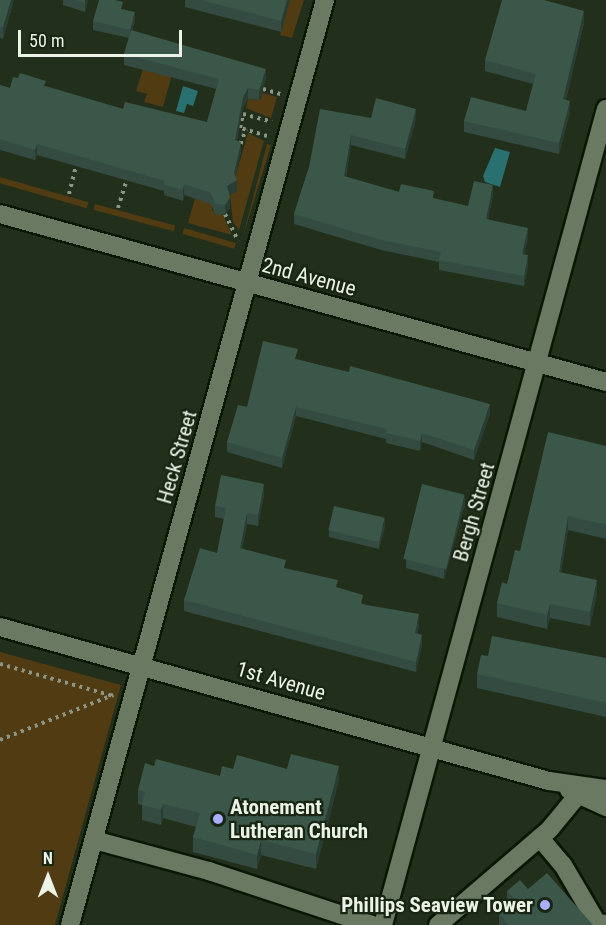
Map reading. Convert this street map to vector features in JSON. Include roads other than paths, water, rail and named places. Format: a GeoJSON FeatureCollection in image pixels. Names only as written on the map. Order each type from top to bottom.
{"type":"FeatureCollection","features":[{"type":"Feature","properties":{"kind":"street","name":"Heck Street"},"geometry":{"type":"LineString","coordinates":[[70,925],[144,666],[326,0]]}},
{"type":"Feature","properties":{"kind":"street","name":"Bergh Street"},"geometry":{"type":"LineString","coordinates":[[383,925],[539,364],[606,109]]}},
{"type":"Feature","properties":{"kind":"street","name":"2nd Avenue"},"geometry":{"type":"LineString","coordinates":[[0,214],[606,381]]}},
{"type":"Feature","properties":{"kind":"street","name":"1st Avenue"},"geometry":{"type":"LineString","coordinates":[[0,627],[549,781],[606,789]]}},
{"type":"Feature","properties":{"kind":"street","name":"1st Avenue"},"geometry":{"type":"LineString","coordinates":[[549,781],[606,807]]}},
{"type":"Feature","properties":{"kind":"street"},"geometry":{"type":"LineString","coordinates":[[448,922],[540,838],[578,795]]}},
{"type":"Feature","properties":{"kind":"street"},"geometry":{"type":"LineString","coordinates":[[540,838],[563,865],[597,922],[606,924]]}},
{"type":"Feature","properties":{"kind":"street"},"geometry":{"type":"LineString","coordinates":[[94,840],[209,872],[372,925]]}},
{"type":"Feature","properties":{"kind":"water"},"geometry":{"type":"Polygon","coordinates":[[[183,86],[198,91],[193,106],[187,104],[184,113],[176,111],[183,86]]]}},
{"type":"Feature","properties":{"kind":"water"},"geometry":{"type":"Polygon","coordinates":[[[495,148],[510,152],[500,187],[485,182],[483,176],[495,148]]]}},
{"type":"Feature","properties":{"kind":"place","name":"Atonement Lutheran Church"},"geometry":{"type":"Point","coordinates":[218,819]}},
{"type":"Feature","properties":{"kind":"place","name":"Phillips Seaview Tower"},"geometry":{"type":"Point","coordinates":[545,905]}}]}
